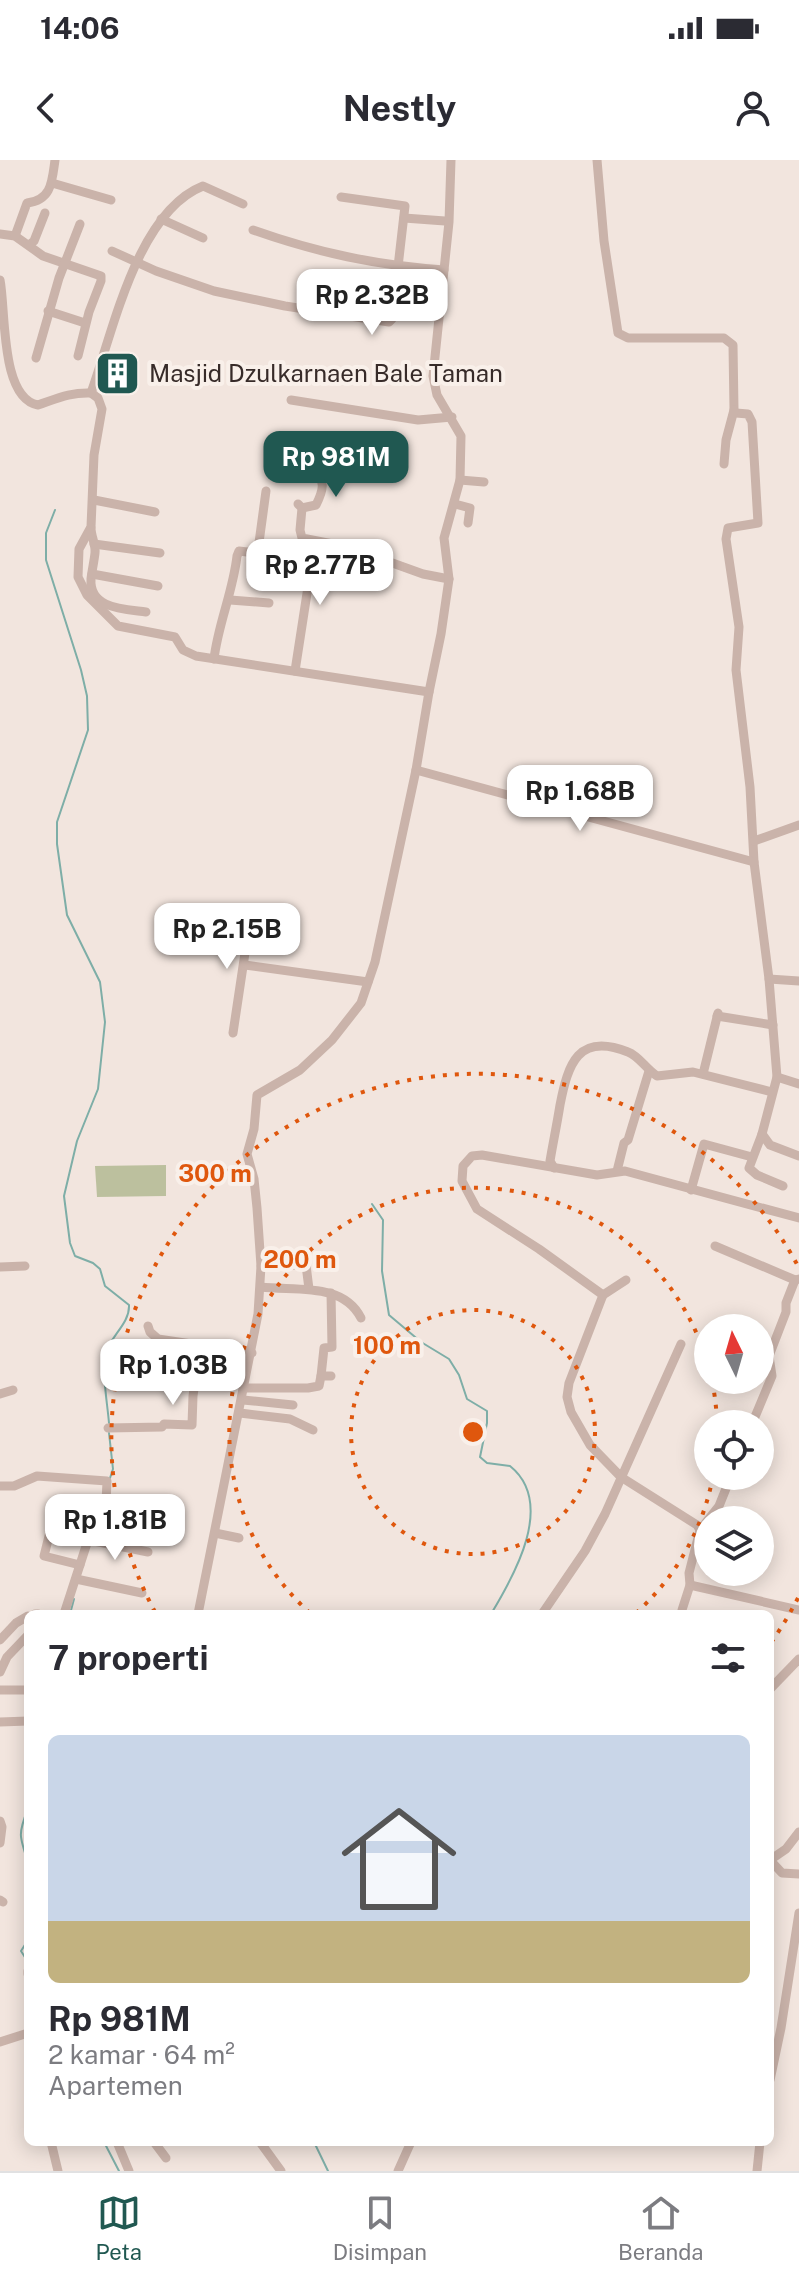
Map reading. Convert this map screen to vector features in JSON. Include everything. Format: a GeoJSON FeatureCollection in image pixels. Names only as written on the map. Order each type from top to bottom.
{"type":"FeatureCollection","features":[{"type":"Feature","properties":{"kind":"street"},"geometry":{"type":"LineString","coordinates":[[15,236],[24,207],[27,203],[41,200],[52,183],[55,160]]}},
{"type":"Feature","properties":{"kind":"street"},"geometry":{"type":"LineString","coordinates":[[199,1610],[243,1400],[261,1287],[254,1179],[247,1154],[254,1129],[257,1095],[293,1075],[316,1056],[358,1007],[368,982],[375,962],[416,770],[441,634],[449,579],[444,538],[460,480],[461,436],[437,395],[433,376],[451,160]]}},
{"type":"Feature","properties":{"kind":"street"},"geometry":{"type":"LineString","coordinates":[[597,160],[604,241],[618,333],[628,338],[724,338],[733,345],[734,410],[726,440],[724,464]]}},
{"type":"Feature","properties":{"kind":"street"},"geometry":{"type":"LineString","coordinates":[[52,183],[111,200]]}},
{"type":"Feature","properties":{"kind":"street"},"geometry":{"type":"LineString","coordinates":[[91,393],[137,262],[161,219],[178,201],[203,186],[243,204]]}},
{"type":"Feature","properties":{"kind":"street"},"geometry":{"type":"LineString","coordinates":[[112,251],[214,291],[386,322],[392,319],[403,204],[341,197]]}},
{"type":"Feature","properties":{"kind":"street"},"geometry":{"type":"LineString","coordinates":[[29,245],[34,241],[45,213]]}},
{"type":"Feature","properties":{"kind":"street"},"geometry":{"type":"LineString","coordinates":[[404,218],[445,221]]}},
{"type":"Feature","properties":{"kind":"street"},"geometry":{"type":"LineString","coordinates":[[161,219],[203,238]]}},
{"type":"Feature","properties":{"kind":"street"},"geometry":{"type":"LineString","coordinates":[[36,358],[48,311],[80,224]]}},
{"type":"Feature","properties":{"kind":"street"},"geometry":{"type":"LineString","coordinates":[[253,230],[354,260],[444,270]]}},
{"type":"Feature","properties":{"kind":"street"},"geometry":{"type":"LineString","coordinates":[[0,234],[15,236],[43,256],[102,277],[85,323],[78,356]]}},
{"type":"Feature","properties":{"kind":"street"},"geometry":{"type":"LineString","coordinates":[[0,280],[4,350],[9,370],[28,401],[38,405],[61,396],[91,393],[98,398],[102,409],[94,455],[92,589],[101,602],[146,612]]}},
{"type":"Feature","properties":{"kind":"street"},"geometry":{"type":"LineString","coordinates":[[48,311],[85,323]]}},
{"type":"Feature","properties":{"kind":"street"},"geometry":{"type":"LineString","coordinates":[[291,400],[418,420],[452,417]]}},
{"type":"Feature","properties":{"kind":"street"},"geometry":{"type":"LineString","coordinates":[[734,410],[751,417],[758,519],[758,523],[726,530],[726,549],[740,633],[736,670],[777,1077],[762,1134],[749,1168],[753,1173],[783,1186]]}},
{"type":"Feature","properties":{"kind":"street"},"geometry":{"type":"LineString","coordinates":[[315,467],[322,476],[323,485],[316,505],[300,506],[301,536],[348,547],[423,574],[449,579]]}},
{"type":"Feature","properties":{"kind":"street"},"geometry":{"type":"LineString","coordinates":[[460,480],[484,482]]}},
{"type":"Feature","properties":{"kind":"street"},"geometry":{"type":"LineString","coordinates":[[214,659],[239,551],[255,553],[258,550],[266,491]]}},
{"type":"Feature","properties":{"kind":"street"},"geometry":{"type":"LineString","coordinates":[[94,500],[155,512]]}},
{"type":"Feature","properties":{"kind":"street"},"geometry":{"type":"LineString","coordinates":[[455,504],[470,508],[468,523]]}},
{"type":"Feature","properties":{"kind":"street"},"geometry":{"type":"LineString","coordinates":[[91,527],[79,549],[78,577],[87,595],[111,621],[126,629],[175,637],[188,653],[214,659],[429,692]]}},
{"type":"Feature","properties":{"kind":"street"},"geometry":{"type":"LineString","coordinates":[[295,671],[312,561],[307,558],[309,540]]}},
{"type":"Feature","properties":{"kind":"street"},"geometry":{"type":"LineString","coordinates":[[94,544],[160,553]]}},
{"type":"Feature","properties":{"kind":"street"},"geometry":{"type":"LineString","coordinates":[[92,574],[158,586]]}},
{"type":"Feature","properties":{"kind":"street"},"geometry":{"type":"LineString","coordinates":[[230,600],[269,603]]}},
{"type":"Feature","properties":{"kind":"street"},"geometry":{"type":"LineString","coordinates":[[416,770],[754,862]]}},
{"type":"Feature","properties":{"kind":"street"},"geometry":{"type":"LineString","coordinates":[[754,841],[799,825]]}},
{"type":"Feature","properties":{"kind":"street"},"geometry":{"type":"LineString","coordinates":[[233,1033],[251,913]]}},
{"type":"Feature","properties":{"kind":"street"},"geometry":{"type":"LineString","coordinates":[[245,965],[368,982]]}},
{"type":"Feature","properties":{"kind":"street"},"geometry":{"type":"LineString","coordinates":[[769,979],[799,981]]}},
{"type":"Feature","properties":{"kind":"street"},"geometry":{"type":"LineString","coordinates":[[703,1074],[718,1015],[773,1025]]}},
{"type":"Feature","properties":{"kind":"street"},"geometry":{"type":"LineString","coordinates":[[554,1168],[550,1161],[565,1076],[584,1049],[602,1045],[630,1052],[657,1076],[689,1071],[772,1092]]}},
{"type":"Feature","properties":{"kind":"street"},"geometry":{"type":"LineString","coordinates":[[617,1171],[649,1071]]}},
{"type":"Feature","properties":{"kind":"street"},"geometry":{"type":"LineString","coordinates":[[777,1077],[799,1084]]}},
{"type":"Feature","properties":{"kind":"street"},"geometry":{"type":"LineString","coordinates":[[762,1134],[770,1145],[799,1156]]}},
{"type":"Feature","properties":{"kind":"street"},"geometry":{"type":"LineString","coordinates":[[691,1190],[704,1144],[752,1157]]}},
{"type":"Feature","properties":{"kind":"street"},"geometry":{"type":"LineString","coordinates":[[603,1295],[477,1209],[462,1181],[463,1166],[472,1156],[482,1155],[597,1175],[617,1171],[799,1218]]}},
{"type":"Feature","properties":{"kind":"street"},"geometry":{"type":"LineString","coordinates":[[715,1246],[797,1279],[769,1356],[772,1376],[758,1410]]}},
{"type":"Feature","properties":{"kind":"street"},"geometry":{"type":"LineString","coordinates":[[261,1266],[306,1265],[309,1289]]}},
{"type":"Feature","properties":{"kind":"street"},"geometry":{"type":"LineString","coordinates":[[0,1267],[25,1266]]}},
{"type":"Feature","properties":{"kind":"street"},"geometry":{"type":"LineString","coordinates":[[626,1280],[603,1295],[569,1383],[567,1397],[571,1412],[590,1445],[621,1477],[694,1526]]}},
{"type":"Feature","properties":{"kind":"street"},"geometry":{"type":"LineString","coordinates":[[261,1287],[331,1293],[354,1305],[361,1318]]}},
{"type":"Feature","properties":{"kind":"street"},"geometry":{"type":"LineString","coordinates":[[245,1388],[319,1386],[326,1376],[324,1348],[332,1347],[331,1293]]}},
{"type":"Feature","properties":{"kind":"street"},"geometry":{"type":"LineString","coordinates":[[148,1326],[158,1339],[252,1353]]}},
{"type":"Feature","properties":{"kind":"street"},"geometry":{"type":"LineString","coordinates":[[545,1610],[585,1551],[605,1514],[681,1344]]}},
{"type":"Feature","properties":{"kind":"street"},"geometry":{"type":"LineString","coordinates":[[108,1428],[162,1427],[175,1423],[192,1425],[200,1345]]}},
{"type":"Feature","properties":{"kind":"street"},"geometry":{"type":"LineString","coordinates":[[0,1394],[13,1390]]}},
{"type":"Feature","properties":{"kind":"street"},"geometry":{"type":"LineString","coordinates":[[243,1400],[293,1405]]}},
{"type":"Feature","properties":{"kind":"street"},"geometry":{"type":"LineString","coordinates":[[240,1413],[290,1419],[313,1430]]}},
{"type":"Feature","properties":{"kind":"street"},"geometry":{"type":"LineString","coordinates":[[0,1486],[14,1486],[37,1476],[107,1481],[106,1503],[65,1610]]}},
{"type":"Feature","properties":{"kind":"street"},"geometry":{"type":"LineString","coordinates":[[80,1565],[44,1556],[49,1534],[53,1530],[148,1552]]}},
{"type":"Feature","properties":{"kind":"street"},"geometry":{"type":"LineString","coordinates":[[215,1533],[239,1538]]}},
{"type":"Feature","properties":{"kind":"street"},"geometry":{"type":"LineString","coordinates":[[682,1610],[690,1585],[689,1573],[694,1553]]}},
{"type":"Feature","properties":{"kind":"street"},"geometry":{"type":"LineString","coordinates":[[76,1579],[142,1593]]}},
{"type":"Feature","properties":{"kind":"street"},"geometry":{"type":"LineString","coordinates":[[690,1585],[799,1610]]}},
{"type":"Feature","properties":{"kind":"street"},"geometry":{"type":"LineString","coordinates":[[0,1640],[24,1618]]}},
{"type":"Feature","properties":{"kind":"street"},"geometry":{"type":"LineString","coordinates":[[0,1672],[7,1657],[24,1639]]}},
{"type":"Feature","properties":{"kind":"street"},"geometry":{"type":"LineString","coordinates":[[774,1685],[799,1659]]}},
{"type":"Feature","properties":{"kind":"street"},"geometry":{"type":"LineString","coordinates":[[0,1690],[24,1690]]}},
{"type":"Feature","properties":{"kind":"street"},"geometry":{"type":"LineString","coordinates":[[0,1722],[24,1721]]}},
{"type":"Feature","properties":{"kind":"street"},"geometry":{"type":"LineString","coordinates":[[0,1821],[0,1843]]}},
{"type":"Feature","properties":{"kind":"street"},"geometry":{"type":"LineString","coordinates":[[774,1857],[786,1849],[799,1832]]}},
{"type":"Feature","properties":{"kind":"street"},"geometry":{"type":"LineString","coordinates":[[774,1864],[782,1873],[799,1874]]}},
{"type":"Feature","properties":{"kind":"street"},"geometry":{"type":"LineString","coordinates":[[774,2061],[799,1913]]}},
{"type":"Feature","properties":{"kind":"street"},"geometry":{"type":"LineString","coordinates":[[0,2042],[24,2034]]}},
{"type":"Feature","properties":{"kind":"street"},"geometry":{"type":"LineString","coordinates":[[52,2146],[58,2171]]}},
{"type":"Feature","properties":{"kind":"street"},"geometry":{"type":"LineString","coordinates":[[119,2146],[129,2171]]}},
{"type":"Feature","properties":{"kind":"street"},"geometry":{"type":"LineString","coordinates":[[157,2146],[166,2158]]}},
{"type":"Feature","properties":{"kind":"street"},"geometry":{"type":"LineString","coordinates":[[263,2146],[281,2171]]}},
{"type":"Feature","properties":{"kind":"street"},"geometry":{"type":"LineString","coordinates":[[398,2171],[409,2146]]}},
{"type":"Feature","properties":{"kind":"street"},"geometry":{"type":"LineString","coordinates":[[757,2171],[760,2146]]}},
{"type":"Feature","properties":{"kind":"green space"},"geometry":{"type":"Polygon","coordinates":[[[166,1165],[166,1196],[97,1197],[95,1166],[166,1165]]]}},
{"type":"Feature","properties":{"kind":"waterway"},"geometry":{"type":"LineString","coordinates":[[55,510],[46,533],[46,560],[81,670],[87,696],[88,730],[57,822],[57,844],[67,915],[100,982],[105,1022],[98,1089],[77,1141],[64,1196],[70,1243],[75,1256],[100,1269],[105,1286],[129,1305],[126,1318],[106,1354],[109,1423]]}},
{"type":"Feature","properties":{"kind":"waterway"},"geometry":{"type":"LineString","coordinates":[[372,1204],[383,1220],[382,1271],[389,1315],[421,1342],[449,1359],[459,1375],[467,1399],[487,1411],[480,1457],[487,1463],[510,1466],[523,1481],[530,1499],[526,1540],[510,1580],[493,1610]]}},
{"type":"Feature","properties":{"kind":"waterway"},"geometry":{"type":"LineString","coordinates":[[109,1433],[113,1469],[110,1478]]}},
{"type":"Feature","properties":{"kind":"waterway"},"geometry":{"type":"LineString","coordinates":[[71,1610],[74,1599]]}},
{"type":"Feature","properties":{"kind":"waterway"},"geometry":{"type":"LineString","coordinates":[[24,1821],[21,1835],[24,1849]]}},
{"type":"Feature","properties":{"kind":"waterway"},"geometry":{"type":"LineString","coordinates":[[24,1946],[21,1951],[24,1956]]}},
{"type":"Feature","properties":{"kind":"waterway"},"geometry":{"type":"LineString","coordinates":[[106,2146],[119,2171]]}},
{"type":"Feature","properties":{"kind":"waterway"},"geometry":{"type":"LineString","coordinates":[[316,2146],[328,2171]]}},
{"type":"Feature","properties":{"kind":"place","name":"Masjid Dzulkarnaen Bale Taman"},"geometry":{"type":"Point","coordinates":[118,374]}}]}
